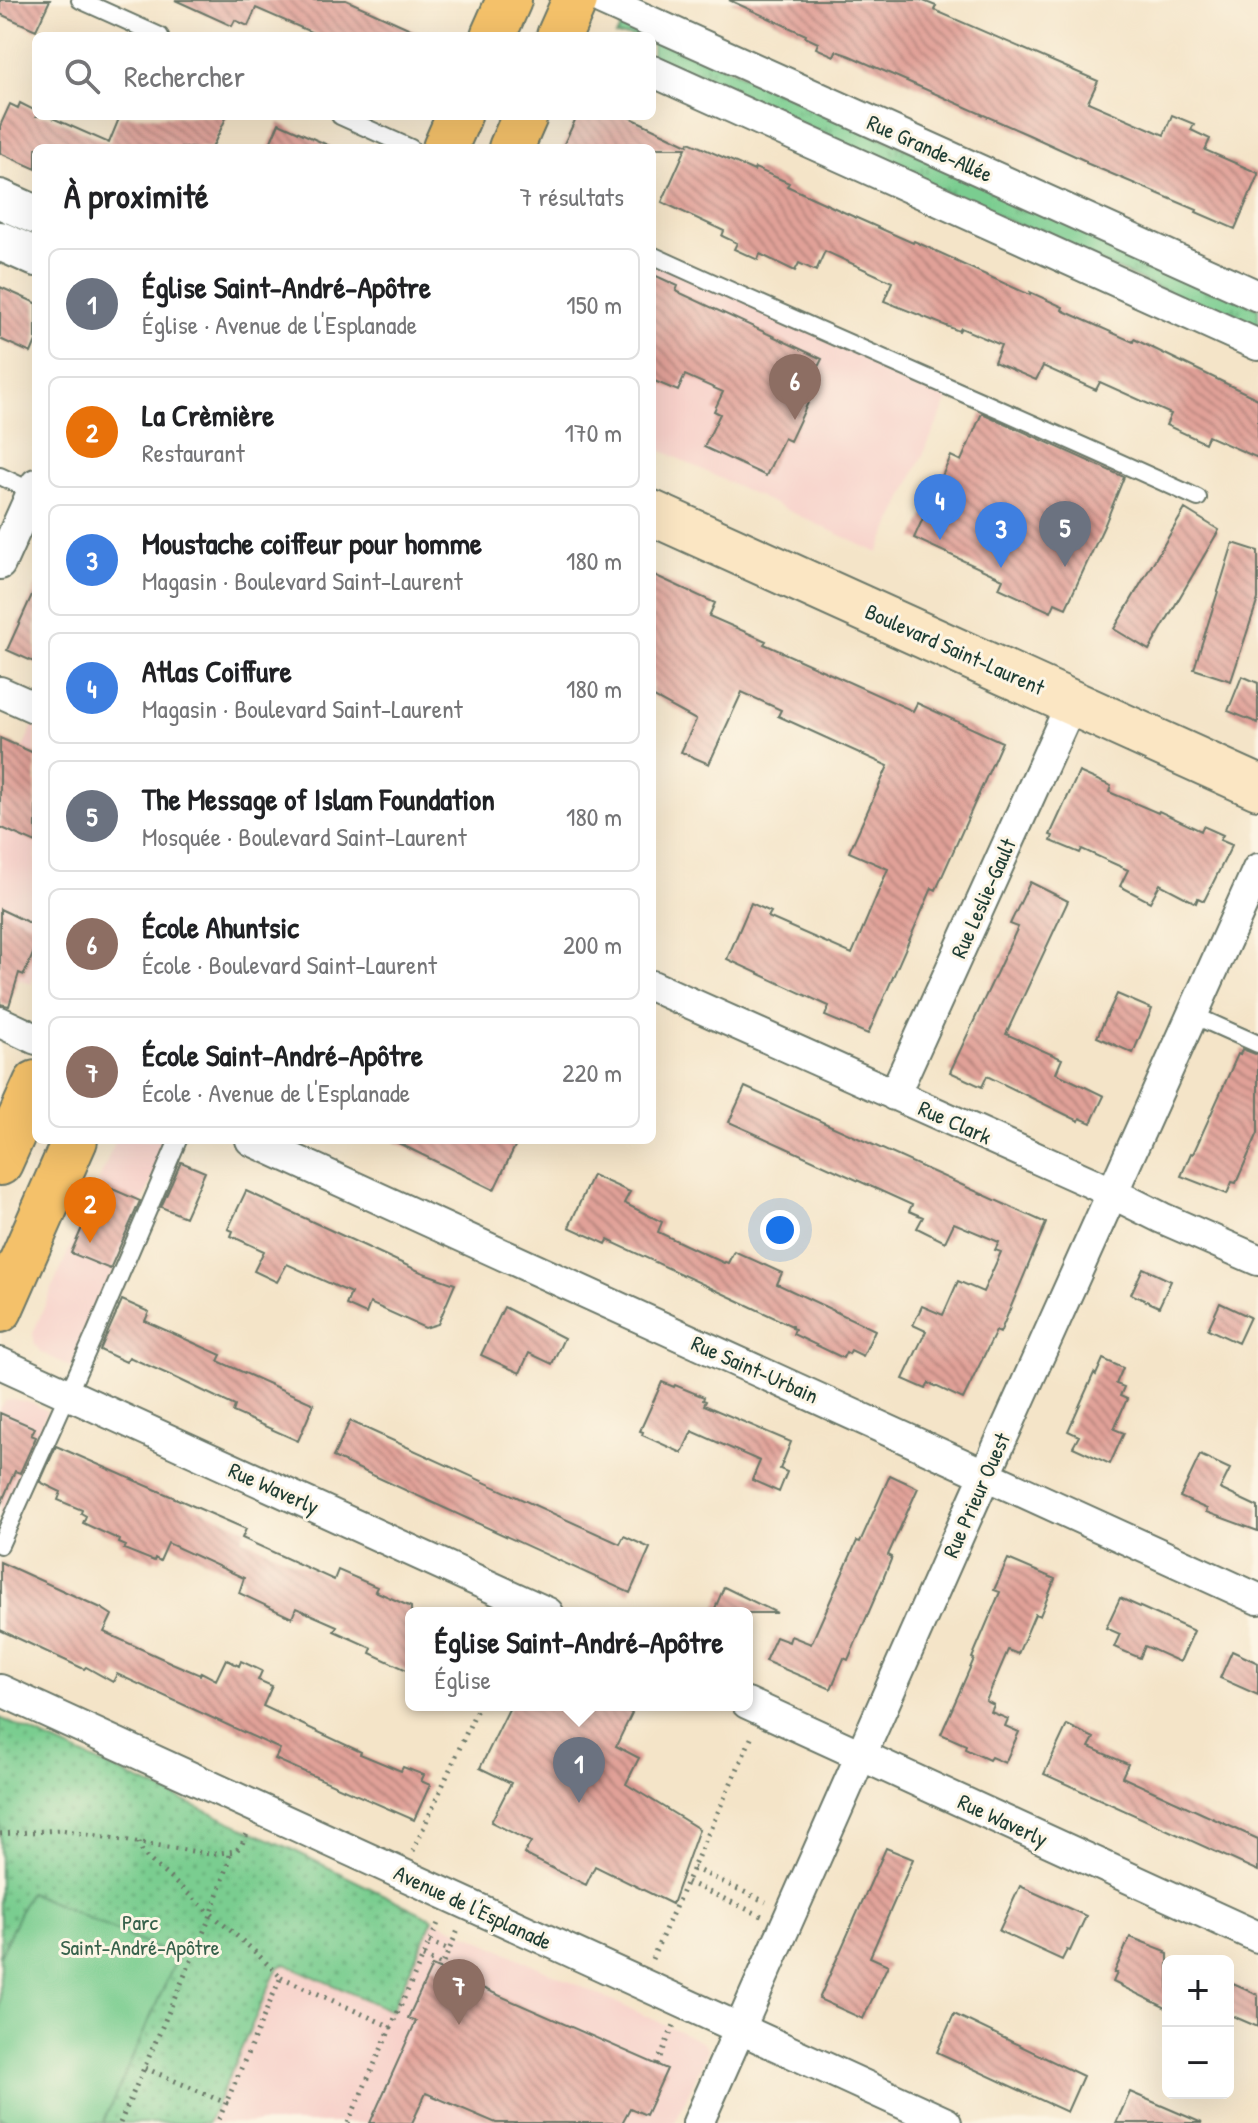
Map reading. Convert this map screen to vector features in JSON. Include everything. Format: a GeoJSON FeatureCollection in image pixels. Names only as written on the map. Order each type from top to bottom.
{"type":"FeatureCollection","features":[{"type":"Feature","properties":{"kind":"main road"},"geometry":{"type":"LineString","coordinates":[[447,144],[457,120]]}},
{"type":"Feature","properties":{"kind":"main road"},"geometry":{"type":"LineString","coordinates":[[513,144],[523,120]]}},
{"type":"Feature","properties":{"kind":"main road","name":"Boulevard Saint-Laurent"},"geometry":{"type":"LineString","coordinates":[[656,515],[1258,787]]}},
{"type":"Feature","properties":{"kind":"main road"},"geometry":{"type":"LineString","coordinates":[[0,1163],[32,1092]]}},
{"type":"Feature","properties":{"kind":"main road"},"geometry":{"type":"LineString","coordinates":[[0,1310],[73,1144]]}},
{"type":"Feature","properties":{"kind":"street","name":"Rue Grande-Allée"},"geometry":{"type":"LineString","coordinates":[[602,0],[1258,296]]}},
{"type":"Feature","properties":{"kind":"street","name":"Rue Grande-Allée"},"geometry":{"type":"LineString","coordinates":[[656,73],[1258,345]]}},
{"type":"Feature","properties":{"kind":"street"},"geometry":{"type":"LineString","coordinates":[[0,199],[32,213]]}},
{"type":"Feature","properties":{"kind":"street"},"geometry":{"type":"LineString","coordinates":[[0,241],[32,255]]}},
{"type":"Feature","properties":{"kind":"street"},"geometry":{"type":"LineString","coordinates":[[0,564],[32,495]]}},
{"type":"Feature","properties":{"kind":"street"},"geometry":{"type":"LineString","coordinates":[[0,692],[32,706]]}},
{"type":"Feature","properties":{"kind":"street","name":"Rue Leslie-Gault"},"geometry":{"type":"LineString","coordinates":[[894,1095],[1072,702]]}},
{"type":"Feature","properties":{"kind":"street","name":"Rue Prieur Ouest"},"geometry":{"type":"LineString","coordinates":[[698,2123],[1258,869]]}},
{"type":"Feature","properties":{"kind":"street","name":"Rue Clark"},"geometry":{"type":"LineString","coordinates":[[656,988],[1258,1260]]}},
{"type":"Feature","properties":{"kind":"street"},"geometry":{"type":"LineString","coordinates":[[0,1022],[32,1037]]}},
{"type":"Feature","properties":{"kind":"street","name":"Rue Saint-Urbain"},"geometry":{"type":"LineString","coordinates":[[260,1144],[1258,1599]]}},
{"type":"Feature","properties":{"kind":"street","name":"Rue Waverly"},"geometry":{"type":"LineString","coordinates":[[0,1363],[534,1607]]}},
{"type":"Feature","properties":{"kind":"street","name":"Avenue de l'Esplanade"},"geometry":{"type":"LineString","coordinates":[[0,1690],[946,2123]]}},
{"type":"Feature","properties":{"kind":"street","name":"Rue Waverly"},"geometry":{"type":"LineString","coordinates":[[751,1716],[862,1756],[1258,1937]]}},
{"type":"Feature","properties":{"kind":"lane"},"geometry":{"type":"LineString","coordinates":[[80,0],[151,32]]}},
{"type":"Feature","properties":{"kind":"lane"},"geometry":{"type":"LineString","coordinates":[[349,120],[402,144]]}},
{"type":"Feature","properties":{"kind":"lane"},"geometry":{"type":"LineString","coordinates":[[656,257],[1198,498]]}},
{"type":"Feature","properties":{"kind":"lane"},"geometry":{"type":"LineString","coordinates":[[0,476],[32,488]]}},
{"type":"Feature","properties":{"kind":"lane"},"geometry":{"type":"LineString","coordinates":[[1193,1015],[1258,1044]]}},
{"type":"Feature","properties":{"kind":"lane"},"geometry":{"type":"LineString","coordinates":[[0,1545],[176,1144]]}},
{"type":"Feature","properties":{"kind":"path"},"geometry":{"type":"LineString","coordinates":[[412,1852],[476,1711]]}},
{"type":"Feature","properties":{"kind":"path"},"geometry":{"type":"LineString","coordinates":[[652,1961],[693,1868],[751,1716]]}},
{"type":"Feature","properties":{"kind":"path"},"geometry":{"type":"LineString","coordinates":[[0,1834],[61,1830],[210,1854],[236,1851],[250,1827]]}},
{"type":"Feature","properties":{"kind":"path"},"geometry":{"type":"LineString","coordinates":[[139,1842],[148,1859],[281,1977],[391,2027]]}},
{"type":"Feature","properties":{"kind":"path"},"geometry":{"type":"LineString","coordinates":[[120,2123],[211,1915],[228,1865],[229,1852]]}},
{"type":"Feature","properties":{"kind":"path"},"geometry":{"type":"LineString","coordinates":[[693,1868],[774,1906]]}},
{"type":"Feature","properties":{"kind":"path"},"geometry":{"type":"LineString","coordinates":[[710,1893],[717,1879]]}},
{"type":"Feature","properties":{"kind":"path"},"geometry":{"type":"LineString","coordinates":[[687,1882],[769,1919]]}},
{"type":"Feature","properties":{"kind":"path"},"geometry":{"type":"LineString","coordinates":[[737,1905],[744,1892]]}},
{"type":"Feature","properties":{"kind":"path"},"geometry":{"type":"LineString","coordinates":[[348,2123],[440,1919]]}},
{"type":"Feature","properties":{"kind":"path"},"geometry":{"type":"LineString","coordinates":[[423,1957],[441,1967],[459,1928]]}},
{"type":"Feature","properties":{"kind":"path"},"geometry":{"type":"LineString","coordinates":[[429,1942],[449,1950]]}},
{"type":"Feature","properties":{"kind":"path"},"geometry":{"type":"LineString","coordinates":[[217,2123],[281,1977]]}},
{"type":"Feature","properties":{"kind":"path"},"geometry":{"type":"LineString","coordinates":[[657,2064],[674,2025]]}},
{"type":"Feature","properties":{"kind":"path"},"geometry":{"type":"LineString","coordinates":[[145,2068],[226,2103]]}},
{"type":"Feature","properties":{"kind":"shaded area"},"geometry":{"type":"Polygon","coordinates":[[[656,260],[951,393],[878,553],[656,448],[656,260]]]}},
{"type":"Feature","properties":{"kind":"shaded area"},"geometry":{"type":"Polygon","coordinates":[[[32,728],[31,984],[0,971],[0,798],[32,728]]]}},
{"type":"Feature","properties":{"kind":"shaded area"},"geometry":{"type":"Polygon","coordinates":[[[114,1144],[167,1144],[72,1368],[41,1352],[35,1345],[33,1333],[114,1144]]]}},
{"type":"Feature","properties":{"kind":"shaded area"},"geometry":{"type":"Polygon","coordinates":[[[13,1399],[33,1403],[47,1411],[0,1520],[0,1408],[5,1401],[13,1399]]]}},
{"type":"Feature","properties":{"kind":"shaded area"},"geometry":{"type":"Polygon","coordinates":[[[433,1919],[703,2042],[707,2048],[706,2054],[675,2123],[208,2123],[278,1967],[286,1964],[391,2011],[433,1919]]]}},
{"type":"Feature","properties":{"kind":"green space"},"geometry":{"type":"Polygon","coordinates":[[[623,21],[647,32],[618,32],[623,21]]]}},
{"type":"Feature","properties":{"kind":"green space"},"geometry":{"type":"Polygon","coordinates":[[[656,36],[1258,308],[1258,333],[656,62],[656,36]]]}},
{"type":"Feature","properties":{"kind":"green space","name":"Parc Saint-André-Apôtre"},"geometry":{"type":"Polygon","coordinates":[[[0,1718],[293,1850],[433,1919],[391,2011],[286,1964],[278,1967],[208,2123],[0,2123],[0,1718]]]}},
{"type":"Feature","properties":{"kind":"green space"},"geometry":{"type":"Polygon","coordinates":[[[29,1892],[177,1958],[103,2123],[10,2123],[0,2118],[0,1956],[29,1892]]]}},
{"type":"Feature","properties":{"kind":"building"},"geometry":{"type":"Polygon","coordinates":[[[0,0],[50,0],[36,30],[0,14],[0,0]]]}},
{"type":"Feature","properties":{"kind":"building"},"geometry":{"type":"Polygon","coordinates":[[[175,0],[346,0],[417,32],[311,32],[256,8],[248,26],[235,20],[232,26],[175,0]]]}},
{"type":"Feature","properties":{"kind":"building"},"geometry":{"type":"Polygon","coordinates":[[[729,0],[921,0],[936,6],[934,10],[1098,81],[1088,102],[1164,135],[1172,115],[1194,124],[1191,130],[1210,139],[1205,150],[1258,175],[1235,229],[850,56],[836,51],[834,56],[816,48],[818,43],[806,35],[729,0]]]}},
{"type":"Feature","properties":{"kind":"building"},"geometry":{"type":"Polygon","coordinates":[[[20,103],[32,109],[32,120],[57,120],[109,143],[118,120],[225,120],[214,144],[32,144],[32,167],[0,153],[0,126],[10,104],[18,108],[20,103]]]}},
{"type":"Feature","properties":{"kind":"building"},"geometry":{"type":"Polygon","coordinates":[[[575,120],[635,120],[688,145],[689,142],[754,171],[755,168],[850,215],[1030,295],[1030,292],[1133,342],[1134,339],[1258,399],[1258,458],[1208,436],[1205,443],[1166,425],[1171,414],[1100,382],[1096,390],[1043,366],[1036,380],[994,362],[1001,345],[884,301],[892,282],[825,251],[816,271],[799,263],[795,271],[760,254],[758,260],[734,249],[737,243],[722,236],[724,231],[662,202],[686,148],[656,148],[656,144],[564,144],[575,120]]]}},
{"type":"Feature","properties":{"kind":"building"},"geometry":{"type":"Polygon","coordinates":[[[279,123],[325,144],[270,144],[279,123]]]}},
{"type":"Feature","properties":{"kind":"building"},"geometry":{"type":"Polygon","coordinates":[[[656,276],[678,286],[676,291],[822,359],[807,389],[813,392],[790,441],[784,438],[766,476],[704,447],[720,414],[714,411],[723,392],[685,375],[678,391],[656,382],[656,276]]]}},
{"type":"Feature","properties":{"kind":"building"},"geometry":{"type":"Polygon","coordinates":[[[0,287],[32,301],[32,351],[31,353],[0,339],[0,287]]]}},
{"type":"Feature","properties":{"kind":"building"},"geometry":{"type":"Polygon","coordinates":[[[982,413],[1124,477],[1066,608],[1055,603],[1051,612],[999,588],[1003,579],[914,538],[951,456],[961,461],[982,413]]]}},
{"type":"Feature","properties":{"kind":"building"},"geometry":{"type":"Polygon","coordinates":[[[1185,509],[1219,530],[1149,650],[1114,629],[1185,509]]]}},
{"type":"Feature","properties":{"kind":"building"},"geometry":{"type":"Polygon","coordinates":[[[1233,543],[1258,551],[1258,599],[1231,681],[1194,669],[1233,543]]]}},
{"type":"Feature","properties":{"kind":"building"},"geometry":{"type":"Polygon","coordinates":[[[656,576],[715,603],[709,616],[766,641],[764,644],[913,711],[917,703],[1002,742],[936,890],[932,888],[868,1034],[825,1016],[829,1006],[727,959],[751,903],[771,912],[768,917],[852,954],[888,869],[849,852],[888,766],[778,716],[781,710],[742,692],[709,764],[681,752],[696,720],[656,698],[656,576]]]}},
{"type":"Feature","properties":{"kind":"building"},"geometry":{"type":"Polygon","coordinates":[[[32,595],[32,661],[7,650],[32,595]]]}},
{"type":"Feature","properties":{"kind":"building"},"geometry":{"type":"Polygon","coordinates":[[[1242,676],[1258,683],[1258,723],[1228,711],[1242,676]]]}},
{"type":"Feature","properties":{"kind":"building"},"geometry":{"type":"Polygon","coordinates":[[[0,738],[32,752],[32,841],[0,827],[0,738]]]}},
{"type":"Feature","properties":{"kind":"building"},"geometry":{"type":"Polygon","coordinates":[[[1079,772],[1111,786],[1109,792],[1201,831],[1203,826],[1223,835],[1220,840],[1232,845],[1204,901],[1198,898],[1196,903],[1160,884],[1150,902],[1120,886],[1128,870],[1082,849],[1080,853],[1051,841],[1053,836],[1050,835],[1079,772]]]}},
{"type":"Feature","properties":{"kind":"building"},"geometry":{"type":"Polygon","coordinates":[[[1030,882],[1068,901],[1006,1034],[1062,1059],[1056,1073],[1104,1096],[1091,1123],[1080,1118],[1079,1121],[987,1076],[982,1087],[950,1072],[1018,927],[1010,924],[1030,882]]]}},
{"type":"Feature","properties":{"kind":"building"},"geometry":{"type":"Polygon","coordinates":[[[0,909],[32,924],[32,956],[24,975],[19,973],[9,1006],[0,1004],[0,909]]]}},
{"type":"Feature","properties":{"kind":"building"},"geometry":{"type":"Polygon","coordinates":[[[1117,994],[1152,1009],[1133,1053],[1097,1037],[1117,994]]]}},
{"type":"Feature","properties":{"kind":"building"},"geometry":{"type":"Polygon","coordinates":[[[1242,1049],[1258,1055],[1258,1133],[1236,1183],[1232,1182],[1227,1194],[1181,1176],[1242,1049]]]}},
{"type":"Feature","properties":{"kind":"building"},"geometry":{"type":"Polygon","coordinates":[[[745,1087],[1046,1223],[1000,1333],[996,1331],[963,1399],[929,1383],[926,1389],[903,1379],[926,1331],[913,1325],[922,1306],[943,1315],[958,1281],[983,1292],[1001,1252],[995,1250],[999,1242],[954,1223],[945,1242],[917,1228],[923,1217],[909,1211],[912,1205],[729,1122],[745,1087]]]}},
{"type":"Feature","properties":{"kind":"building"},"geometry":{"type":"Polygon","coordinates":[[[400,1144],[516,1144],[494,1190],[400,1144]]]}},
{"type":"Feature","properties":{"kind":"building"},"geometry":{"type":"Polygon","coordinates":[[[181,1162],[205,1172],[185,1217],[161,1207],[181,1162]]]}},
{"type":"Feature","properties":{"kind":"building"},"geometry":{"type":"Polygon","coordinates":[[[592,1175],[630,1192],[624,1203],[662,1222],[658,1232],[724,1263],[728,1263],[734,1251],[782,1273],[777,1284],[875,1330],[863,1356],[851,1350],[843,1358],[793,1334],[795,1329],[792,1326],[608,1240],[606,1244],[569,1227],[592,1175]]]}},
{"type":"Feature","properties":{"kind":"building"},"geometry":{"type":"Polygon","coordinates":[[[101,1184],[140,1201],[110,1269],[71,1253],[101,1184]]]}},
{"type":"Feature","properties":{"kind":"building"},"geometry":{"type":"Polygon","coordinates":[[[246,1191],[421,1272],[455,1284],[438,1324],[425,1328],[370,1303],[366,1314],[346,1305],[351,1293],[287,1264],[277,1282],[254,1271],[264,1251],[231,1236],[233,1231],[228,1229],[246,1191]]]}},
{"type":"Feature","properties":{"kind":"building"},"geometry":{"type":"Polygon","coordinates":[[[1143,1268],[1171,1281],[1159,1307],[1131,1294],[1143,1268]]]}},
{"type":"Feature","properties":{"kind":"building"},"geometry":{"type":"Polygon","coordinates":[[[122,1300],[149,1312],[145,1321],[221,1355],[218,1361],[314,1404],[298,1441],[233,1412],[235,1406],[172,1376],[129,1357],[126,1362],[100,1350],[122,1300]]]}},
{"type":"Feature","properties":{"kind":"building"},"geometry":{"type":"Polygon","coordinates":[[[1220,1303],[1250,1317],[1238,1343],[1208,1329],[1220,1303]]]}},
{"type":"Feature","properties":{"kind":"building"},"geometry":{"type":"Polygon","coordinates":[[[504,1307],[564,1338],[552,1364],[529,1353],[520,1373],[481,1355],[504,1307]]]}},
{"type":"Feature","properties":{"kind":"building"},"geometry":{"type":"Polygon","coordinates":[[[1103,1359],[1123,1368],[1116,1384],[1124,1387],[1120,1396],[1127,1399],[1114,1429],[1124,1433],[1110,1464],[1073,1447],[1079,1436],[1068,1431],[1103,1359]]]}},
{"type":"Feature","properties":{"kind":"building"},"geometry":{"type":"Polygon","coordinates":[[[662,1382],[704,1397],[704,1405],[791,1442],[780,1469],[787,1472],[779,1492],[752,1480],[760,1461],[692,1431],[682,1453],[642,1435],[640,1431],[662,1382]]]}},
{"type":"Feature","properties":{"kind":"building"},"geometry":{"type":"Polygon","coordinates":[[[0,1413],[35,1428],[31,1435],[36,1437],[20,1473],[15,1471],[0,1506],[0,1413]]]}},
{"type":"Feature","properties":{"kind":"building"},"geometry":{"type":"Polygon","coordinates":[[[350,1421],[620,1544],[624,1536],[650,1548],[630,1593],[333,1457],[350,1421]]]}},
{"type":"Feature","properties":{"kind":"building"},"geometry":{"type":"Polygon","coordinates":[[[56,1446],[246,1529],[242,1538],[334,1580],[338,1570],[377,1587],[375,1591],[411,1607],[405,1607],[405,1669],[370,1653],[372,1648],[334,1631],[337,1626],[296,1608],[292,1618],[239,1593],[244,1578],[168,1543],[160,1561],[124,1549],[126,1546],[119,1543],[120,1540],[83,1523],[86,1516],[81,1513],[82,1510],[58,1500],[61,1492],[40,1482],[56,1446]]]}},
{"type":"Feature","properties":{"kind":"building"},"geometry":{"type":"Polygon","coordinates":[[[1200,1455],[1230,1469],[1220,1489],[1258,1507],[1258,1531],[1206,1512],[1207,1509],[1180,1497],[1200,1455]]]}},
{"type":"Feature","properties":{"kind":"building"},"geometry":{"type":"Polygon","coordinates":[[[890,1475],[918,1488],[888,1555],[892,1557],[881,1584],[848,1660],[844,1658],[831,1689],[765,1661],[776,1637],[789,1642],[791,1636],[811,1644],[890,1475]]]}},
{"type":"Feature","properties":{"kind":"building"},"geometry":{"type":"Polygon","coordinates":[[[1008,1559],[1055,1579],[1040,1616],[1035,1614],[1018,1654],[1008,1650],[986,1701],[994,1705],[991,1712],[1008,1719],[1005,1726],[1019,1732],[1005,1763],[991,1757],[989,1760],[941,1734],[1000,1592],[994,1590],[1008,1559]]]}},
{"type":"Feature","properties":{"kind":"building"},"geometry":{"type":"Polygon","coordinates":[[[0,1562],[112,1615],[104,1632],[200,1675],[201,1672],[216,1680],[226,1659],[239,1666],[241,1661],[262,1671],[258,1680],[272,1686],[263,1706],[360,1754],[401,1771],[403,1767],[424,1775],[421,1781],[430,1785],[414,1820],[275,1759],[280,1749],[117,1674],[113,1682],[0,1630],[0,1562]]]}},
{"type":"Feature","properties":{"kind":"building"},"geometry":{"type":"Polygon","coordinates":[[[724,1587],[777,1613],[753,1613],[753,1607],[716,1607],[724,1587]]]}},
{"type":"Feature","properties":{"kind":"building"},"geometry":{"type":"Polygon","coordinates":[[[1120,1598],[1194,1631],[1180,1662],[1145,1646],[1140,1658],[1114,1647],[1120,1634],[1106,1628],[1120,1598]]]}},
{"type":"Feature","properties":{"kind":"building"},"geometry":{"type":"Polygon","coordinates":[[[1232,1651],[1258,1663],[1258,1695],[1220,1678],[1232,1651]]]}},
{"type":"Feature","properties":{"kind":"building"},"geometry":{"type":"Polygon","coordinates":[[[508,1711],[632,1713],[616,1746],[639,1758],[626,1784],[699,1829],[672,1904],[595,1866],[586,1885],[524,1854],[531,1842],[491,1822],[511,1783],[480,1768],[508,1711]]]}},
{"type":"Feature","properties":{"kind":"building"},"geometry":{"type":"Polygon","coordinates":[[[1067,1725],[1094,1738],[1089,1747],[1128,1764],[1122,1777],[1258,1839],[1258,1871],[1044,1774],[1067,1725]]]}},
{"type":"Feature","properties":{"kind":"building"},"geometry":{"type":"Polygon","coordinates":[[[886,1848],[913,1859],[870,1957],[888,1965],[863,2019],[819,1999],[886,1848]]]}},
{"type":"Feature","properties":{"kind":"building"},"geometry":{"type":"Polygon","coordinates":[[[1020,1886],[1086,1916],[1070,1951],[1067,1950],[1062,1960],[999,1931],[1020,1886]]]}},
{"type":"Feature","properties":{"kind":"building"},"geometry":{"type":"Polygon","coordinates":[[[1130,1937],[1166,1951],[1168,1955],[1162,1955],[1162,2006],[1113,1982],[1117,1973],[1114,1973],[1130,1937]]]}},
{"type":"Feature","properties":{"kind":"building"},"geometry":{"type":"Polygon","coordinates":[[[432,1966],[667,2069],[646,2115],[630,2108],[622,2123],[496,2123],[426,2093],[412,2123],[370,2123],[416,2021],[408,2018],[432,1966]]]}},
{"type":"Feature","properties":{"kind":"building"},"geometry":{"type":"Polygon","coordinates":[[[1234,1984],[1258,1995],[1258,2027],[1234,2017],[1234,1984]]]}},
{"type":"Feature","properties":{"kind":"building"},"geometry":{"type":"Polygon","coordinates":[[[954,2014],[1083,2076],[1067,2112],[937,2052],[954,2014]]]}},
{"type":"Feature","properties":{"kind":"building"},"geometry":{"type":"Polygon","coordinates":[[[1130,2092],[1202,2123],[1116,2123],[1130,2092]]]}},
{"type":"Feature","properties":{"kind":"place","name":"École Ahuntsic"},"geometry":{"type":"Point","coordinates":[795,420]}},
{"type":"Feature","properties":{"kind":"place","name":"Atlas Coiffure"},"geometry":{"type":"Point","coordinates":[940,540]}},
{"type":"Feature","properties":{"kind":"place","name":"The Message of Islam Foundation"},"geometry":{"type":"Point","coordinates":[1065,567]}},
{"type":"Feature","properties":{"kind":"place","name":"Moustache coiffeur pour homme"},"geometry":{"type":"Point","coordinates":[1001,568]}},
{"type":"Feature","properties":{"kind":"place","name":"La Crèmière"},"geometry":{"type":"Point","coordinates":[90,1243]}},
{"type":"Feature","properties":{"kind":"place","name":"Église Saint-André-Apôtre"},"geometry":{"type":"Point","coordinates":[579,1803]}},
{"type":"Feature","properties":{"kind":"place","name":"École Saint-André-Apôtre"},"geometry":{"type":"Point","coordinates":[459,2025]}}]}
